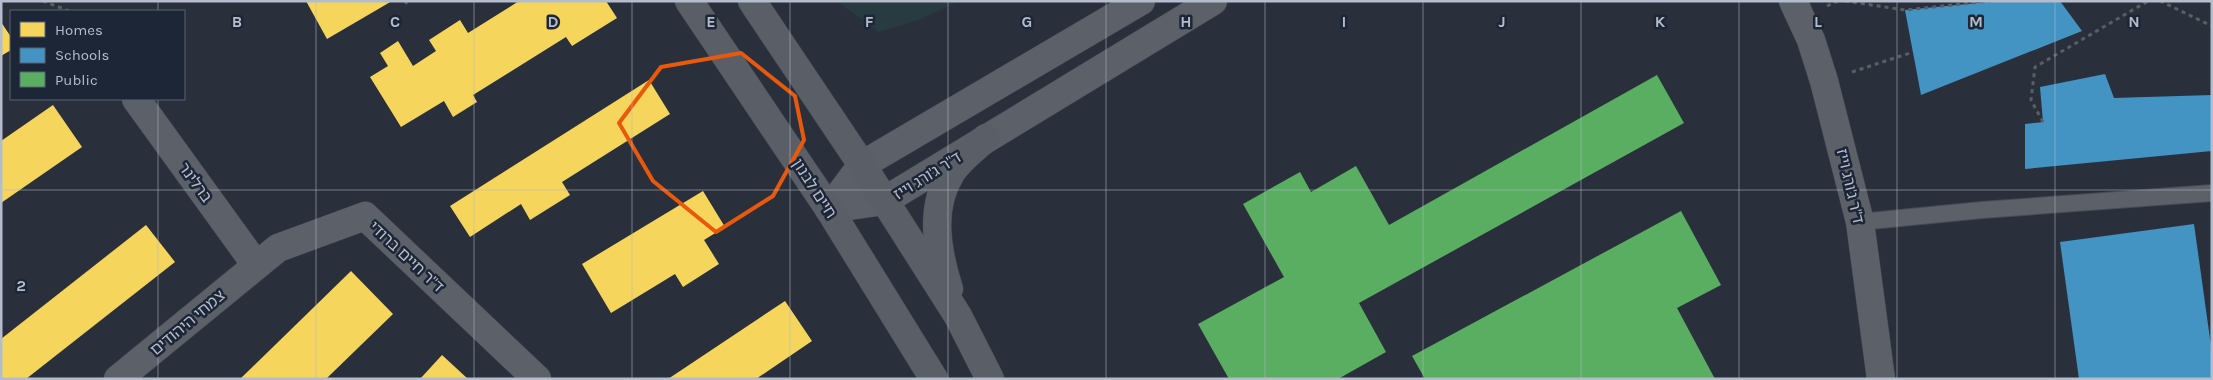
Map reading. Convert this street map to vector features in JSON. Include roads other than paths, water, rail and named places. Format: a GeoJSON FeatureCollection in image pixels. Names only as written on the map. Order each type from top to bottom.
{"type":"FeatureCollection","features":[{"type":"Feature","properties":{"kind":"main road","name":"חיים לבנון"},"geometry":{"type":"LineString","coordinates":[[689,1],[829,209],[934,379]]}},
{"type":"Feature","properties":{"kind":"main road"},"geometry":{"type":"LineString","coordinates":[[752,1],[862,165],[958,316],[990,379]]}},
{"type":"Feature","properties":{"kind":"main road"},"geometry":{"type":"LineString","coordinates":[[958,316],[943,270],[938,240],[938,213],[942,189],[952,172],[986,138]]}},
{"type":"Feature","properties":{"kind":"street"},"geometry":{"type":"LineString","coordinates":[[829,209],[862,165],[1141,1]]}},
{"type":"Feature","properties":{"kind":"street","name":"ד\"ר ג'ורג וייז"},"geometry":{"type":"LineString","coordinates":[[829,209],[884,202],[1213,1]]}},
{"type":"Feature","properties":{"kind":"street","name":"ד\"ר ג'ורג וייז"},"geometry":{"type":"LineString","coordinates":[[1793,1],[1811,40],[1824,81],[1860,222],[1881,379]]}},
{"type":"Feature","properties":{"kind":"street","name":"ברלינר"},"geometry":{"type":"LineString","coordinates":[[137,100],[256,265]]}},
{"type":"Feature","properties":{"kind":"street","name":"ד\"ר חיים ברודי"},"geometry":{"type":"LineString","coordinates":[[256,265],[278,248],[365,216],[537,379]]}},
{"type":"Feature","properties":{"kind":"street","name":"צמחי היהודים"},"geometry":{"type":"LineString","coordinates":[[118,379],[256,265]]}},
{"type":"Feature","properties":{"kind":"lane"},"geometry":{"type":"LineString","coordinates":[[1860,222],[1982,210],[2212,193]]}}]}
